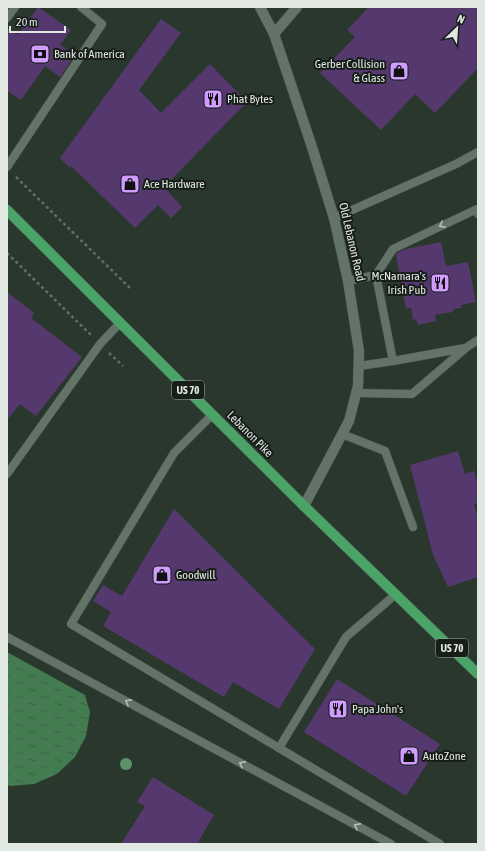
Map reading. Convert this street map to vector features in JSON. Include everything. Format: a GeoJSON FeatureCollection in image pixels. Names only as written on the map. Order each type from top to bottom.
{"type":"FeatureCollection","features":[{"type":"Feature","properties":{"kind":"main road","name":"Lebanon Pike"},"geometry":{"type":"LineString","coordinates":[[8,212],[304,506],[478,674]]}},
{"type":"Feature","properties":{"kind":"street","name":"Old Lebanon Road"},"geometry":{"type":"LineString","coordinates":[[260,7],[274,34],[334,218],[348,281],[360,351],[358,386],[349,421],[304,506]]}},
{"type":"Feature","properties":{"kind":"street"},"geometry":{"type":"LineString","coordinates":[[274,34],[297,7]]}},
{"type":"Feature","properties":{"kind":"lane"},"geometry":{"type":"LineString","coordinates":[[7,18],[15,7]]}},
{"type":"Feature","properties":{"kind":"lane"},"geometry":{"type":"LineString","coordinates":[[10,170],[102,24],[81,7]]}},
{"type":"Feature","properties":{"kind":"lane"},"geometry":{"type":"LineString","coordinates":[[334,218],[456,164],[478,152]]}},
{"type":"Feature","properties":{"kind":"lane"},"geometry":{"type":"LineString","coordinates":[[393,361],[376,275],[393,249],[478,211]]}},
{"type":"Feature","properties":{"kind":"lane"},"geometry":{"type":"LineString","coordinates":[[348,281],[376,275]]}},
{"type":"Feature","properties":{"kind":"lane"},"geometry":{"type":"LineString","coordinates":[[7,474],[100,344],[120,323]]}},
{"type":"Feature","properties":{"kind":"lane"},"geometry":{"type":"LineString","coordinates":[[356,393],[412,394],[467,347],[478,340]]}},
{"type":"Feature","properties":{"kind":"lane"},"geometry":{"type":"LineString","coordinates":[[359,366],[467,347]]}},
{"type":"Feature","properties":{"kind":"lane"},"geometry":{"type":"LineString","coordinates":[[212,415],[174,453],[72,624],[440,844]]}},
{"type":"Feature","properties":{"kind":"lane"},"geometry":{"type":"LineString","coordinates":[[342,434],[384,451],[413,527]]}},
{"type":"Feature","properties":{"kind":"lane"},"geometry":{"type":"LineString","coordinates":[[279,748],[346,637],[396,594]]}},
{"type":"Feature","properties":{"kind":"lane"},"geometry":{"type":"LineString","coordinates":[[7,637],[391,844]]}},
{"type":"Feature","properties":{"kind":"path"},"geometry":{"type":"LineString","coordinates":[[10,170],[130,288]]}},
{"type":"Feature","properties":{"kind":"path"},"geometry":{"type":"LineString","coordinates":[[7,253],[123,366]]}},
{"type":"Feature","properties":{"kind":"water"},"geometry":{"type":"Polygon","coordinates":[[[7,652],[85,695],[90,712],[86,736],[75,757],[57,774],[34,784],[7,785],[7,652]]]}},
{"type":"Feature","properties":{"kind":"building","name":"Bank of America"},"geometry":{"type":"Polygon","coordinates":[[[38,7],[71,30],[60,45],[75,55],[60,77],[45,66],[21,100],[7,91],[7,28],[18,35],[38,7]]]}},
{"type":"Feature","properties":{"kind":"building","name":"Gerber Collision & Glass"},"geometry":{"type":"Polygon","coordinates":[[[369,7],[478,7],[478,68],[435,113],[415,94],[381,130],[320,73],[355,37],[347,30],[369,7]]]}},
{"type":"Feature","properties":{"kind":"building"},"geometry":{"type":"Polygon","coordinates":[[[161,19],[181,33],[139,90],[161,113],[210,64],[247,102],[164,187],[182,207],[171,218],[158,205],[135,228],[71,166],[70,168],[60,158],[161,19]]]}},
{"type":"Feature","properties":{"kind":"building","name":"McNamara's Irish Pub"},"geometry":{"type":"Polygon","coordinates":[[[441,242],[446,266],[468,262],[476,302],[461,305],[462,308],[453,309],[453,312],[435,315],[436,321],[418,325],[416,319],[413,320],[411,308],[406,309],[396,255],[397,253],[406,249],[441,242]]]}},
{"type":"Feature","properties":{"kind":"building"},"geometry":{"type":"Polygon","coordinates":[[[7,292],[34,313],[31,318],[82,357],[36,416],[20,404],[7,420],[7,292]]]}},
{"type":"Feature","properties":{"kind":"building"},"geometry":{"type":"Polygon","coordinates":[[[458,451],[465,474],[474,471],[478,484],[478,503],[474,504],[478,519],[478,577],[448,587],[433,555],[410,465],[458,451]]]}},
{"type":"Feature","properties":{"kind":"building"},"geometry":{"type":"Polygon","coordinates":[[[174,509],[315,649],[279,709],[233,682],[224,697],[103,626],[111,612],[93,601],[103,585],[122,596],[174,509]]]}},
{"type":"Feature","properties":{"kind":"building"},"geometry":{"type":"Polygon","coordinates":[[[337,679],[440,744],[406,796],[304,732],[337,679]]]}},
{"type":"Feature","properties":{"kind":"building"},"geometry":{"type":"Polygon","coordinates":[[[153,777],[214,815],[197,844],[121,844],[145,806],[137,802],[153,777]]]}},
{"type":"Feature","properties":{"kind":"place","name":"Bank of America"},"geometry":{"type":"Point","coordinates":[40,54]}},
{"type":"Feature","properties":{"kind":"place","name":"Gerber Collision & Glass"},"geometry":{"type":"Point","coordinates":[399,71]}},
{"type":"Feature","properties":{"kind":"place","name":"Phat Bytes"},"geometry":{"type":"Point","coordinates":[213,99]}},
{"type":"Feature","properties":{"kind":"place","name":"Ace Hardware"},"geometry":{"type":"Point","coordinates":[130,184]}},
{"type":"Feature","properties":{"kind":"place","name":"McNamara's Irish Pub"},"geometry":{"type":"Point","coordinates":[440,283]}},
{"type":"Feature","properties":{"kind":"place","name":"Goodwill"},"geometry":{"type":"Point","coordinates":[162,575]}},
{"type":"Feature","properties":{"kind":"place","name":"Papa John's"},"geometry":{"type":"Point","coordinates":[338,709]}},
{"type":"Feature","properties":{"kind":"place","name":"AutoZone"},"geometry":{"type":"Point","coordinates":[409,756]}}]}
